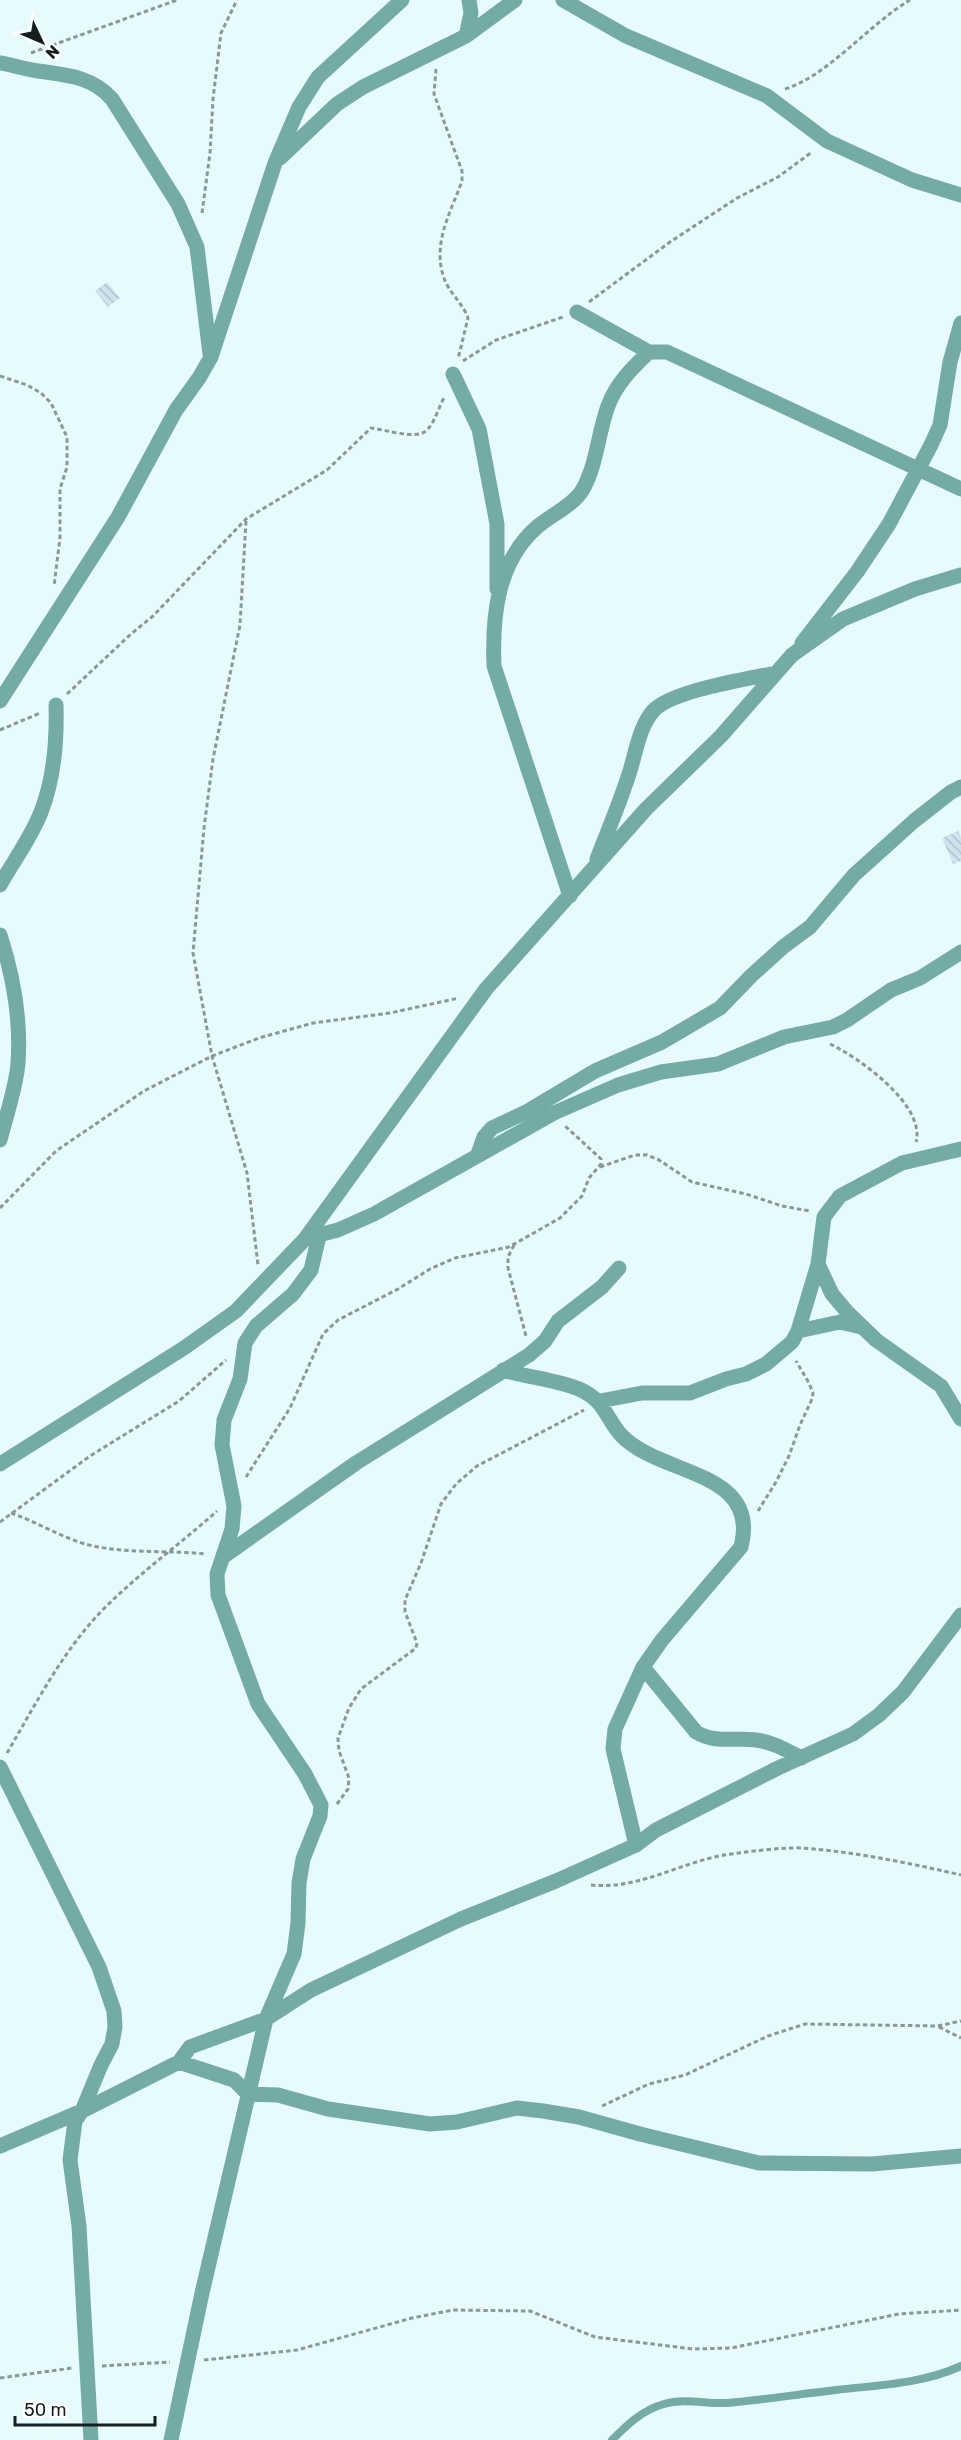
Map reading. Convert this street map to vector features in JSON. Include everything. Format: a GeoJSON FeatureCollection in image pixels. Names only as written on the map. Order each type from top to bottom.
{"type":"FeatureCollection","features":[{"type":"Feature","properties":{"kind":"street"},"geometry":{"type":"LineString","coordinates":[[0,701],[118,517],[176,410],[211,357],[274,163],[299,107],[318,77],[402,0]]}},
{"type":"Feature","properties":{"kind":"street"},"geometry":{"type":"LineString","coordinates":[[466,36],[471,13],[469,0]]}},
{"type":"Feature","properties":{"kind":"street"},"geometry":{"type":"LineString","coordinates":[[274,163],[315,122],[337,104],[363,87],[438,52],[466,36],[515,0]]}},
{"type":"Feature","properties":{"kind":"street"},"geometry":{"type":"LineString","coordinates":[[562,0],[626,36],[766,96],[827,141],[912,180],[961,195]]}},
{"type":"Feature","properties":{"kind":"street"},"geometry":{"type":"LineString","coordinates":[[0,63],[37,71],[65,73],[93,82],[104,90],[178,204],[197,247],[211,357]]}},
{"type":"Feature","properties":{"kind":"street"},"geometry":{"type":"LineString","coordinates":[[577,312],[649,352],[667,352],[961,489]]}},
{"type":"Feature","properties":{"kind":"street"},"geometry":{"type":"LineString","coordinates":[[0,1464],[184,1348],[236,1311],[260,1285],[312,1237],[486,989],[646,809],[721,736],[792,655],[857,572],[889,524],[940,425],[950,362],[961,323]]}},
{"type":"Feature","properties":{"kind":"street"},"geometry":{"type":"LineString","coordinates":[[497,599],[512,558],[536,528],[582,490],[600,438],[608,406],[625,375],[649,352]]}},
{"type":"Feature","properties":{"kind":"street"},"geometry":{"type":"LineString","coordinates":[[453,374],[479,429],[497,524],[494,666],[570,896]]}},
{"type":"Feature","properties":{"kind":"street"},"geometry":{"type":"LineString","coordinates":[[792,655],[843,619],[915,589],[961,575]]}},
{"type":"Feature","properties":{"kind":"street"},"geometry":{"type":"LineString","coordinates":[[592,870],[629,774],[643,729],[654,710],[670,699],[709,687],[776,673]]}},
{"type":"Feature","properties":{"kind":"street"},"geometry":{"type":"LineString","coordinates":[[0,885],[41,812],[52,766],[57,730],[56,705]]}},
{"type":"Feature","properties":{"kind":"street"},"geometry":{"type":"LineString","coordinates":[[478,1154],[484,1137],[492,1128],[528,1111],[595,1071],[662,1042],[720,1008],[783,947],[810,927],[854,875],[914,821],[951,792],[961,788]]}},
{"type":"Feature","properties":{"kind":"street"},"geometry":{"type":"LineString","coordinates":[[0,935],[9,964],[16,1013],[18,1064],[0,1140]]}},
{"type":"Feature","properties":{"kind":"street"},"geometry":{"type":"LineString","coordinates":[[312,1237],[374,1214],[554,1113],[618,1085],[661,1072],[718,1064],[784,1037],[833,1027],[891,990],[920,978],[961,952]]}},
{"type":"Feature","properties":{"kind":"street"},"geometry":{"type":"LineString","coordinates":[[600,1401],[642,1393],[690,1393],[746,1374],[766,1364],[795,1336],[807,1309],[818,1264],[821,1231],[827,1212],[840,1196],[911,1161],[961,1149]]}},
{"type":"Feature","properties":{"kind":"street"},"geometry":{"type":"LineString","coordinates":[[171,2440],[266,2019],[294,1954],[298,1923],[298,1883],[303,1859],[320,1816],[321,1805],[305,1774],[258,1704],[218,1595],[218,1574],[232,1529],[234,1506],[222,1445],[224,1420],[240,1379],[245,1343],[256,1326],[293,1294],[311,1270],[312,1237]]}},
{"type":"Feature","properties":{"kind":"street"},"geometry":{"type":"LineString","coordinates":[[818,1264],[832,1294],[861,1327],[876,1341],[941,1386],[961,1419]]}},
{"type":"Feature","properties":{"kind":"street"},"geometry":{"type":"LineString","coordinates":[[224,1556],[356,1463],[529,1354],[545,1341],[558,1321],[602,1287],[619,1268]]}},
{"type":"Feature","properties":{"kind":"street"},"geometry":{"type":"LineString","coordinates":[[795,1336],[840,1322],[861,1327]]}},
{"type":"Feature","properties":{"kind":"street"},"geometry":{"type":"LineString","coordinates":[[503,1370],[579,1389],[600,1401],[622,1436],[642,1449],[712,1482],[732,1495],[742,1511],[745,1530],[741,1547],[662,1640],[643,1666],[624,1704],[615,1729],[614,1749],[636,1845]]}},
{"type":"Feature","properties":{"kind":"street"},"geometry":{"type":"LineString","coordinates":[[0,2146],[82,2111],[179,2062],[190,2047],[266,2019],[311,1990],[461,1919],[556,1881],[636,1845],[656,1830],[853,1734],[879,1715],[903,1692],[961,1615]]}},
{"type":"Feature","properties":{"kind":"street"},"geometry":{"type":"LineString","coordinates":[[643,1666],[696,1732],[705,1738],[755,1740],[775,1744],[801,1758]]}},
{"type":"Feature","properties":{"kind":"street"},"geometry":{"type":"LineString","coordinates":[[3,1761],[99,1967],[114,2011],[115,2027],[112,2044],[82,2111],[75,2121],[70,2160],[80,2226],[91,2440]]}},
{"type":"Feature","properties":{"kind":"street"},"geometry":{"type":"LineString","coordinates":[[179,2062],[234,2080],[248,2094],[278,2095],[328,2109],[429,2124],[457,2122],[517,2108],[579,2116],[640,2134],[759,2163],[872,2164],[961,2156]]}},
{"type":"Feature","properties":{"kind":"lane"},"geometry":{"type":"LineString","coordinates":[[612,2440],[644,2412],[664,2404],[680,2401],[710,2404],[739,2402],[908,2382],[961,2366]]}},
{"type":"Feature","properties":{"kind":"path"},"geometry":{"type":"LineString","coordinates":[[26,54],[177,0]]}},
{"type":"Feature","properties":{"kind":"path"},"geometry":{"type":"LineString","coordinates":[[197,247],[210,153],[213,99],[221,33],[237,0]]}},
{"type":"Feature","properties":{"kind":"path"},"geometry":{"type":"LineString","coordinates":[[766,96],[801,84],[869,29],[910,0]]}},
{"type":"Feature","properties":{"kind":"path"},"geometry":{"type":"LineString","coordinates":[[0,730],[56,705],[153,616],[246,519],[327,470],[371,428],[411,435],[420,435],[427,430],[450,388],[468,318],[446,282],[439,250],[441,234],[462,181],[462,171],[434,94],[438,52]]}},
{"type":"Feature","properties":{"kind":"path"},"geometry":{"type":"LineString","coordinates":[[453,374],[461,362],[496,340],[577,312],[670,242],[736,198],[778,177],[827,141]]}},
{"type":"Feature","properties":{"kind":"path"},"geometry":{"type":"LineString","coordinates":[[0,376],[27,385],[41,393],[51,403],[67,437],[67,467],[60,489],[60,538],[52,593]]}},
{"type":"Feature","properties":{"kind":"path"},"geometry":{"type":"LineString","coordinates":[[246,519],[240,626],[212,771],[204,828],[193,953],[212,1056],[247,1173],[260,1285]]}},
{"type":"Feature","properties":{"kind":"path"},"geometry":{"type":"LineString","coordinates":[[0,1208],[56,1151],[144,1091],[212,1056],[259,1038],[313,1023],[390,1013],[442,1003],[486,989]]}},
{"type":"Feature","properties":{"kind":"path"},"geometry":{"type":"LineString","coordinates":[[803,1032],[844,1051],[868,1068],[898,1096],[909,1110],[918,1135],[911,1161]]}},
{"type":"Feature","properties":{"kind":"path"},"geometry":{"type":"LineString","coordinates":[[554,1113],[601,1159],[600,1167]]}},
{"type":"Feature","properties":{"kind":"path"},"geometry":{"type":"LineString","coordinates":[[3,1761],[69,1651],[95,1619],[117,1597],[232,1498],[290,1408],[322,1334],[338,1320],[382,1298],[438,1265],[456,1258],[503,1248],[560,1218],[582,1196],[589,1178],[600,1167],[635,1155],[647,1155],[659,1160],[692,1182],[746,1194],[802,1211],[827,1212]]}},
{"type":"Feature","properties":{"kind":"path"},"geometry":{"type":"LineString","coordinates":[[515,1243],[508,1257],[508,1268],[525,1330],[529,1354]]}},
{"type":"Feature","properties":{"kind":"path"},"geometry":{"type":"LineString","coordinates":[[745,1530],[776,1482],[812,1400],[813,1393],[796,1363],[795,1336]]}},
{"type":"Feature","properties":{"kind":"path"},"geometry":{"type":"LineString","coordinates":[[0,1522],[90,1456],[179,1401],[245,1343]]}},
{"type":"Feature","properties":{"kind":"path"},"geometry":{"type":"LineString","coordinates":[[335,1808],[348,1789],[349,1778],[339,1751],[338,1738],[349,1708],[361,1689],[416,1648],[417,1643],[405,1612],[405,1600],[448,1493],[477,1466],[600,1401]]}},
{"type":"Feature","properties":{"kind":"path"},"geometry":{"type":"LineString","coordinates":[[11,1513],[36,1521],[85,1544],[102,1548],[224,1556]]}},
{"type":"Feature","properties":{"kind":"path"},"geometry":{"type":"LineString","coordinates":[[585,1884],[605,1887],[627,1885],[699,1860],[726,1855],[801,1848],[904,1862],[961,1875]]}},
{"type":"Feature","properties":{"kind":"path"},"geometry":{"type":"LineString","coordinates":[[579,2116],[649,2084],[685,2074],[768,2037],[805,2024],[938,2026],[961,2022]]}},
{"type":"Feature","properties":{"kind":"path"},"geometry":{"type":"LineString","coordinates":[[938,2026],[961,2038]]}},
{"type":"Feature","properties":{"kind":"path"},"geometry":{"type":"LineString","coordinates":[[0,2378],[86,2367],[188,2361],[297,2350],[412,2318],[453,2310],[530,2311],[595,2337],[693,2349],[731,2348],[899,2314],[961,2310]]}},
{"type":"Feature","properties":{"kind":"building"},"geometry":{"type":"Polygon","coordinates":[[[107,282],[120,298],[108,307],[95,291],[107,282]]]}},
{"type":"Feature","properties":{"kind":"building"},"geometry":{"type":"Polygon","coordinates":[[[958,831],[961,837],[961,861],[953,864],[942,838],[958,831]]]}}]}
